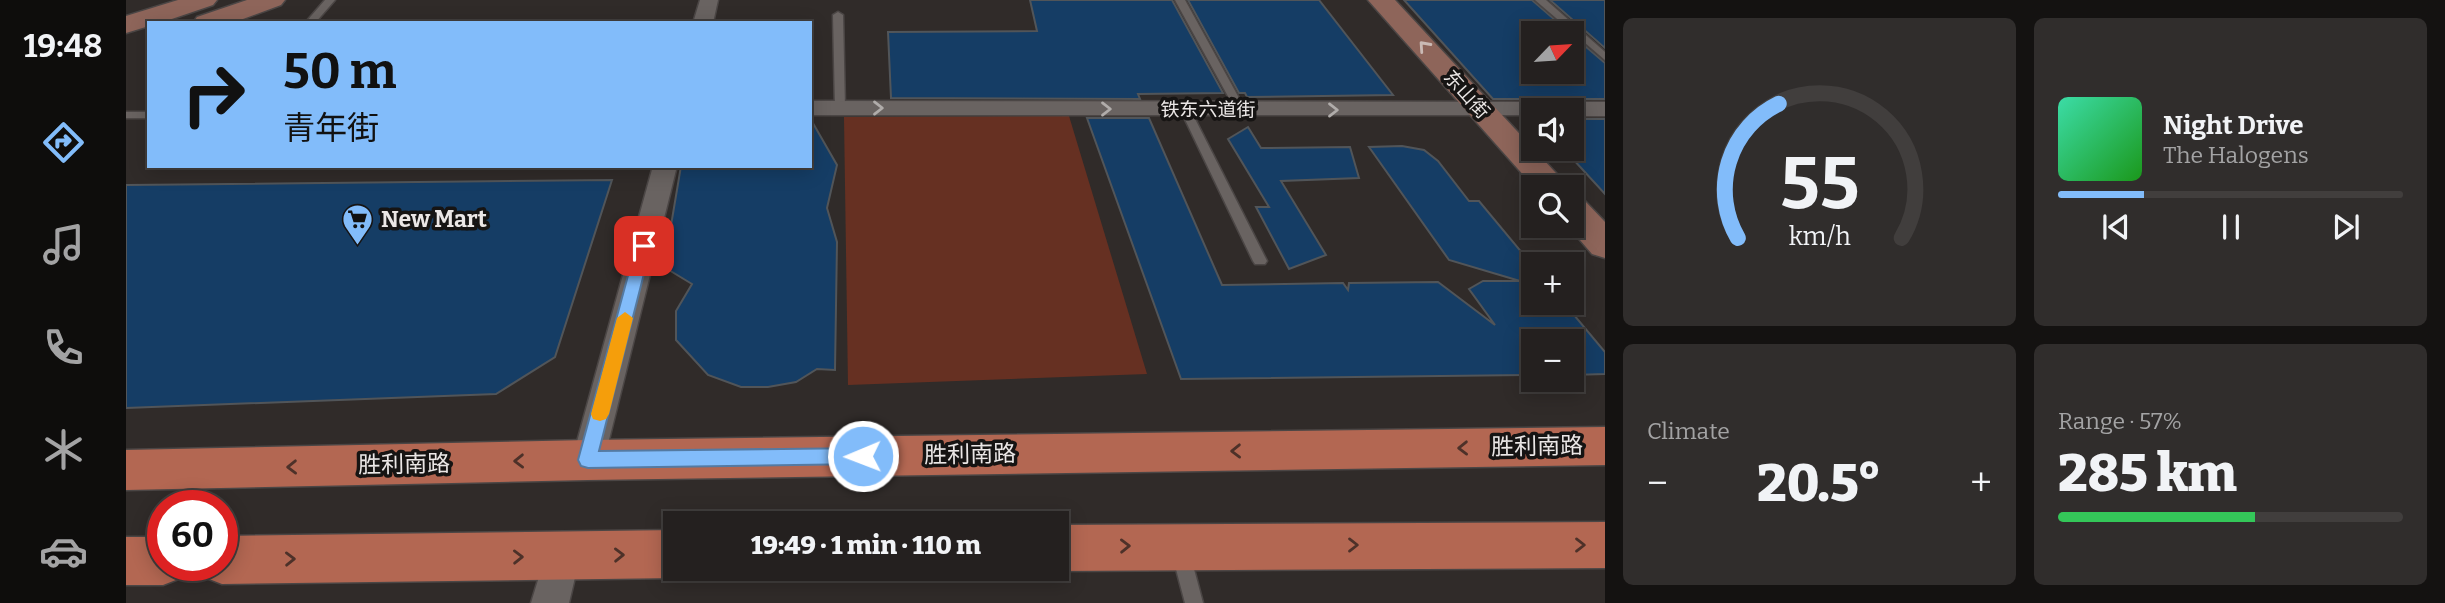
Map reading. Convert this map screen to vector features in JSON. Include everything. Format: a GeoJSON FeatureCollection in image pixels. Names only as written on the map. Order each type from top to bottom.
{"type":"FeatureCollection","features":[{"type":"Feature","properties":{"kind":"main road","name":"胜利南路"},"geometry":{"type":"LineString","coordinates":[[126,470],[588,460],[1605,446]]}},
{"type":"Feature","properties":{"kind":"main road"},"geometry":{"type":"LineString","coordinates":[[1069,548],[1179,545],[1605,545]]}},
{"type":"Feature","properties":{"kind":"main road"},"geometry":{"type":"LineString","coordinates":[[238,560],[663,554]]}},
{"type":"Feature","properties":{"kind":"main road"},"geometry":{"type":"LineString","coordinates":[[126,561],[147,561]]}},
{"type":"Feature","properties":{"kind":"street"},"geometry":{"type":"LineString","coordinates":[[126,25],[204,0]]}},
{"type":"Feature","properties":{"kind":"street"},"geometry":{"type":"LineString","coordinates":[[211,21],[272,0]]}},
{"type":"Feature","properties":{"kind":"street"},"geometry":{"type":"LineString","coordinates":[[704,21],[709,0]]}},
{"type":"Feature","properties":{"kind":"street","name":"东山街"},"geometry":{"type":"LineString","coordinates":[[1381,0],[1541,175]]}},
{"type":"Feature","properties":{"kind":"street"},"geometry":{"type":"LineString","coordinates":[[126,50],[147,43]]}},
{"type":"Feature","properties":{"kind":"street","name":"铁东六道街"},"geometry":{"type":"LineString","coordinates":[[812,108],[1605,109]]}},
{"type":"Feature","properties":{"kind":"street"},"geometry":{"type":"LineString","coordinates":[[588,460],[664,168]]}},
{"type":"Feature","properties":{"kind":"street"},"geometry":{"type":"LineString","coordinates":[[1584,221],[1605,245]]}},
{"type":"Feature","properties":{"kind":"street"},"geometry":{"type":"LineString","coordinates":[[550,603],[562,556]]}},
{"type":"Feature","properties":{"kind":"lane"},"geometry":{"type":"LineString","coordinates":[[312,21],[330,0]]}},
{"type":"Feature","properties":{"kind":"lane"},"geometry":{"type":"LineString","coordinates":[[1180,0],[1240,109]]}},
{"type":"Feature","properties":{"kind":"lane"},"geometry":{"type":"LineString","coordinates":[[1540,0],[1605,57]]}},
{"type":"Feature","properties":{"kind":"lane"},"geometry":{"type":"LineString","coordinates":[[838,15],[840,108]]}},
{"type":"Feature","properties":{"kind":"lane"},"geometry":{"type":"LineString","coordinates":[[1185,109],[1260,261]]}},
{"type":"Feature","properties":{"kind":"lane"},"geometry":{"type":"LineString","coordinates":[[126,115],[147,115]]}},
{"type":"Feature","properties":{"kind":"lane"},"geometry":{"type":"LineString","coordinates":[[1179,545],[1195,603]]}},
{"type":"Feature","properties":{"kind":"shaded area"},"geometry":{"type":"Polygon","coordinates":[[[1069,116],[1147,374],[848,385],[844,117],[1069,116]]]}},
{"type":"Feature","properties":{"kind":"building"},"geometry":{"type":"Polygon","coordinates":[[[1030,0],[1172,0],[1223,93],[1138,94],[1140,99],[891,98],[888,32],[1037,31],[1030,0]]]}},
{"type":"Feature","properties":{"kind":"building"},"geometry":{"type":"Polygon","coordinates":[[[1188,0],[1319,0],[1393,95],[1247,97],[1245,93],[1239,93],[1188,0]]]}},
{"type":"Feature","properties":{"kind":"building"},"geometry":{"type":"Polygon","coordinates":[[[1404,0],[1532,0],[1556,21],[1521,21],[1521,84],[1584,84],[1584,45],[1605,63],[1605,99],[1493,99],[1404,0]]]}},
{"type":"Feature","properties":{"kind":"building"},"geometry":{"type":"Polygon","coordinates":[[[1550,0],[1605,0],[1605,48],[1584,30],[1584,21],[1574,21],[1550,0]]]}},
{"type":"Feature","properties":{"kind":"building"},"geometry":{"type":"Polygon","coordinates":[[[1087,118],[1149,118],[1222,285],[1343,283],[1348,290],[1349,283],[1438,282],[1495,325],[1469,289],[1483,281],[1520,281],[1449,260],[1369,147],[1402,146],[1424,150],[1438,161],[1469,201],[1479,201],[1521,252],[1521,315],[1574,315],[1605,352],[1605,374],[1584,375],[1584,329],[1521,329],[1521,375],[1181,379],[1087,118]]]}},
{"type":"Feature","properties":{"kind":"building"},"geometry":{"type":"Polygon","coordinates":[[[1584,119],[1605,119],[1605,194],[1575,161],[1584,161],[1584,119]]]}},
{"type":"Feature","properties":{"kind":"building"},"geometry":{"type":"Polygon","coordinates":[[[812,121],[837,165],[827,208],[837,242],[835,370],[817,369],[796,382],[768,387],[741,387],[708,375],[676,340],[676,311],[692,284],[664,267],[681,168],[812,168],[812,121]]]}},
{"type":"Feature","properties":{"kind":"building"},"geometry":{"type":"Polygon","coordinates":[[[1248,127],[1261,148],[1350,147],[1359,178],[1281,181],[1326,255],[1289,269],[1256,207],[1269,207],[1228,139],[1248,127]]]}},
{"type":"Feature","properties":{"kind":"building","name":"New Mart"},"geometry":{"type":"Polygon","coordinates":[[[612,180],[555,357],[496,394],[126,408],[126,185],[612,180]]]}},
{"type":"Feature","properties":{"kind":"slow traffic"},"geometry":{"type":"LineString","coordinates":[[600,414],[625,318]]}},
{"type":"Feature","properties":{"kind":"place","name":"New Mart"},"geometry":{"type":"Point","coordinates":[358,246]}},
{"type":"Feature","properties":{"kind":"route"},"geometry":{"type":"LineString","coordinates":[[644,246],[588,460],[863,456]]}}]}
